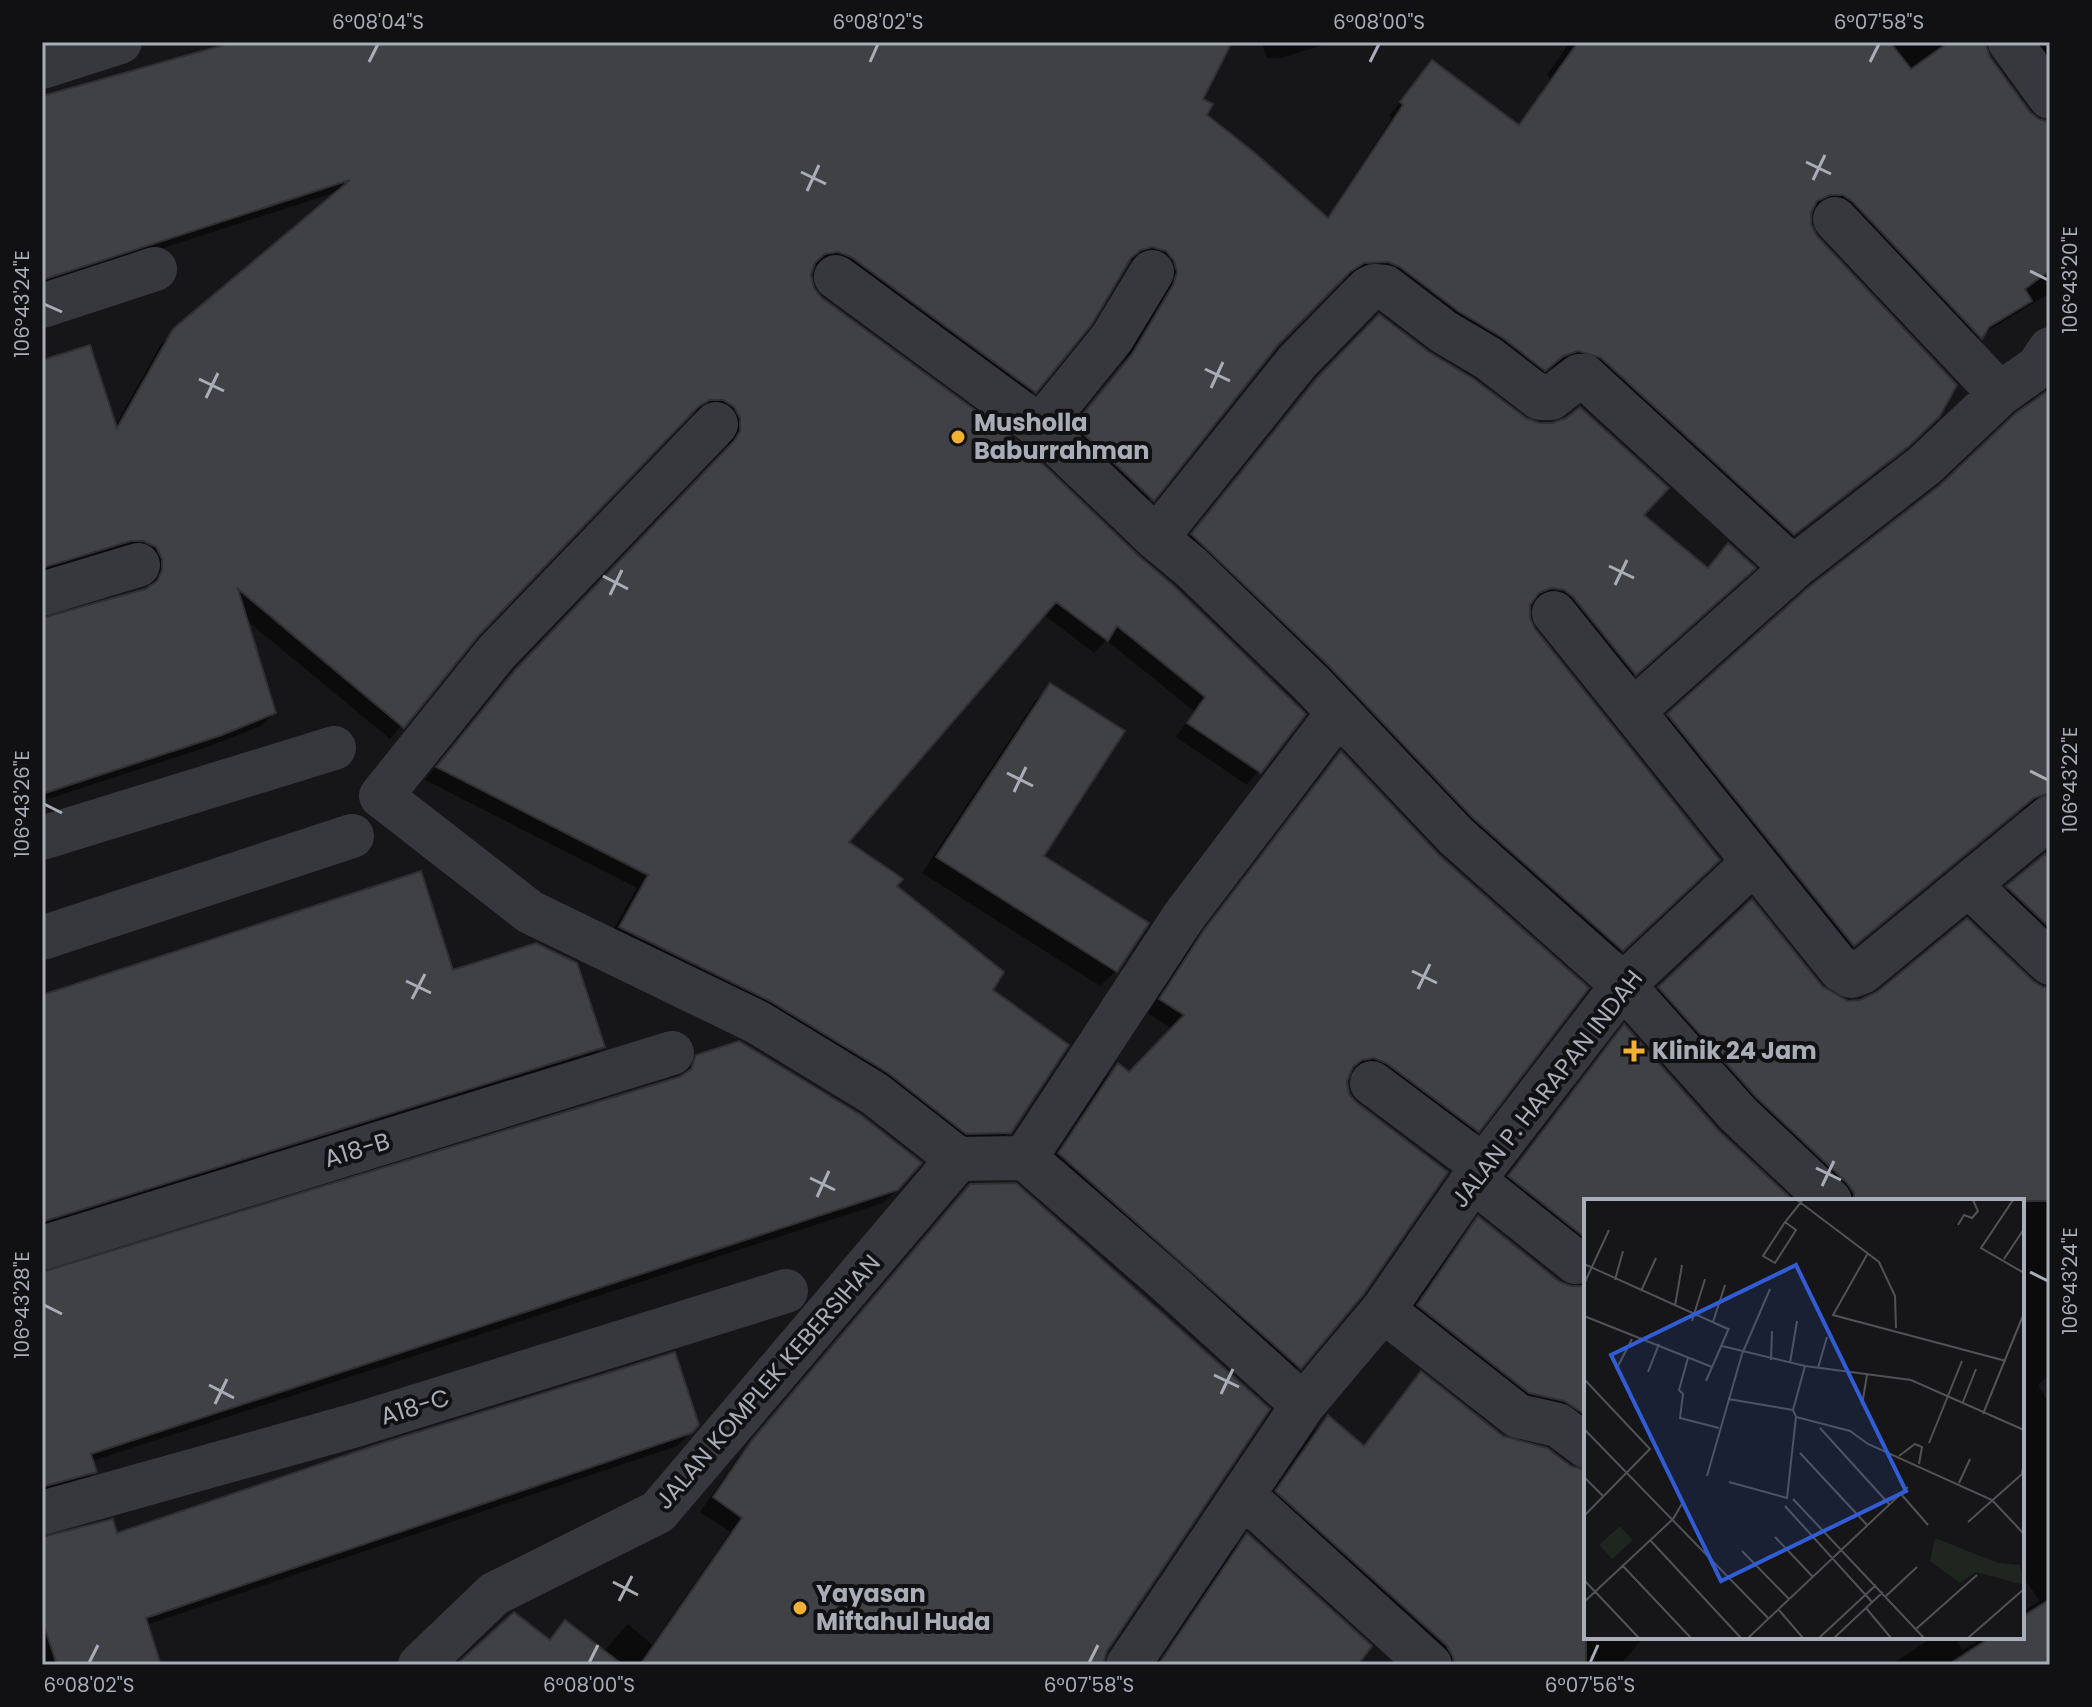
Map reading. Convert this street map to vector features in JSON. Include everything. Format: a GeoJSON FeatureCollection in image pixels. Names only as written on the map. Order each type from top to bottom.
{"type":"FeatureCollection","features":[{"type":"Feature","properties":{"kind":"street"},"geometry":{"type":"LineString","coordinates":[[42,67],[120,42]]}},
{"type":"Feature","properties":{"kind":"street"},"geometry":{"type":"LineString","coordinates":[[2010,42],[2050,97]]}},
{"type":"Feature","properties":{"kind":"street"},"geometry":{"type":"LineString","coordinates":[[1835,219],[2000,394]]}},
{"type":"Feature","properties":{"kind":"street"},"geometry":{"type":"LineString","coordinates":[[42,306],[155,269]]}},
{"type":"Feature","properties":{"kind":"street"},"geometry":{"type":"LineString","coordinates":[[1040,427],[1112,338],[1152,272]]}},
{"type":"Feature","properties":{"kind":"street"},"geometry":{"type":"LineString","coordinates":[[836,277],[1040,427],[1156,538],[1191,567],[1339,712],[1456,836],[1623,985],[1738,1114],[1828,1199]]}},
{"type":"Feature","properties":{"kind":"street"},"geometry":{"type":"LineString","coordinates":[[1156,538],[1297,362],[1374,286],[1385,287],[1540,398],[1551,398],[1579,376],[1584,376],[1793,568]]}},
{"type":"Feature","properties":{"kind":"street"},"geometry":{"type":"LineString","coordinates":[[1633,711],[1793,568],[1925,465],[2000,394],[2038,367],[2050,349]]}},
{"type":"Feature","properties":{"kind":"street"},"geometry":{"type":"LineString","coordinates":[[716,424],[496,653],[381,796],[530,912],[757,1022],[875,1094],[958,1159],[1025,1158],[1303,1405]]}},
{"type":"Feature","properties":{"kind":"street"},"geometry":{"type":"LineString","coordinates":[[42,594],[138,565]]}},
{"type":"Feature","properties":{"kind":"street"},"geometry":{"type":"LineString","coordinates":[[1554,613],[1753,863],[1841,970],[1851,976],[1865,978],[2050,817]]}},
{"type":"Feature","properties":{"kind":"street"},"geometry":{"type":"LineString","coordinates":[[1025,1158],[1184,916],[1339,712]]}},
{"type":"Feature","properties":{"kind":"street"},"geometry":{"type":"LineString","coordinates":[[42,838],[334,748]]}},
{"type":"Feature","properties":{"kind":"street"},"geometry":{"type":"LineString","coordinates":[[42,938],[352,836]]}},
{"type":"Feature","properties":{"kind":"street","name":"JALAN P. HARAPAN INDAH"},"geometry":{"type":"LineString","coordinates":[[1128,1665],[1303,1405],[1383,1310],[1479,1174],[1623,985],[1753,863]]}},
{"type":"Feature","properties":{"kind":"street"},"geometry":{"type":"LineString","coordinates":[[1969,885],[2050,963]]}},
{"type":"Feature","properties":{"kind":"street","name":"A18-B"},"geometry":{"type":"LineString","coordinates":[[42,1248],[672,1053]]}},
{"type":"Feature","properties":{"kind":"street"},"geometry":{"type":"LineString","coordinates":[[1372,1083],[1576,1262],[1584,1260]]}},
{"type":"Feature","properties":{"kind":"street","name":"JALAN KOMPLEK KEBERSIHAN"},"geometry":{"type":"LineString","coordinates":[[420,1665],[494,1594],[658,1512],[958,1159]]}},
{"type":"Feature","properties":{"kind":"street","name":"A18-C"},"geometry":{"type":"LineString","coordinates":[[42,1513],[356,1425],[786,1291]]}},
{"type":"Feature","properties":{"kind":"street"},"geometry":{"type":"LineString","coordinates":[[1383,1310],[1518,1416],[1558,1425],[1584,1444]]}},
{"type":"Feature","properties":{"kind":"street"},"geometry":{"type":"LineString","coordinates":[[1243,1495],[1430,1665]]}},
{"type":"Feature","properties":{"kind":"building"},"geometry":{"type":"Polygon","coordinates":[[[234,42],[1232,42],[1203,99],[1213,104],[1207,115],[1328,218],[1403,105],[1400,102],[1432,60],[1519,125],[1578,42],[1890,42],[1911,69],[1949,42],[1985,42],[1990,57],[2030,112],[2050,122],[2050,270],[2025,289],[2032,301],[1989,327],[1982,339],[1853,202],[1843,195],[1830,195],[1817,201],[1811,213],[1811,224],[1817,236],[1957,385],[1940,416],[1909,446],[1794,535],[1601,358],[1578,351],[1564,356],[1545,371],[1503,338],[1458,311],[1400,267],[1388,262],[1364,263],[1350,272],[1277,346],[1154,501],[1074,425],[1132,354],[1173,285],[1177,272],[1174,261],[1166,251],[1152,247],[1141,250],[1131,258],[1092,324],[1036,393],[851,257],[838,252],[825,254],[815,263],[811,275],[814,288],[821,297],[1024,446],[1306,714],[1261,773],[1187,723],[1205,697],[1117,626],[1108,641],[1056,602],[849,842],[903,879],[897,886],[1004,972],[993,990],[1069,1045],[1011,1133],[966,1134],[888,1073],[770,1001],[619,927],[648,875],[436,767],[515,670],[734,441],[740,431],[740,418],[734,407],[723,400],[710,400],[698,407],[478,636],[404,728],[238,589],[276,713],[222,735],[42,794],[42,618],[145,589],[157,581],[162,570],[162,559],[156,547],[143,541],[131,541],[42,568],[42,360],[90,345],[117,428],[173,329],[350,180],[42,280],[42,96],[234,42]]]}},
{"type":"Feature","properties":{"kind":"building"},"geometry":{"type":"Polygon","coordinates":[[[1379,314],[1526,418],[1539,423],[1552,423],[1566,418],[1580,407],[1669,488],[1644,515],[1708,568],[1728,543],[1756,568],[1636,675],[1564,590],[1551,588],[1539,593],[1530,605],[1530,618],[1535,629],[1720,860],[1623,951],[1473,818],[1328,665],[1191,534],[1316,379],[1379,314]]]}},
{"type":"Feature","properties":{"kind":"building"},"geometry":{"type":"Polygon","coordinates":[[[2050,389],[2050,793],[2034,798],[1854,946],[1667,714],[1809,587],[1940,485],[2016,413],[2050,389]]]}},
{"type":"Feature","properties":{"kind":"building"},"geometry":{"type":"Polygon","coordinates":[[[1050,683],[1125,731],[1044,856],[1149,923],[1117,972],[936,857],[1050,683]]]}},
{"type":"Feature","properties":{"kind":"building"},"geometry":{"type":"Polygon","coordinates":[[[1341,751],[1439,855],[1589,988],[1479,1132],[1386,1063],[1374,1058],[1362,1060],[1353,1067],[1347,1081],[1349,1094],[1356,1102],[1448,1172],[1363,1295],[1301,1369],[1058,1153],[1118,1063],[1129,1072],[1184,1015],[1159,999],[1204,930],[1341,751]]]}},
{"type":"Feature","properties":{"kind":"building"},"geometry":{"type":"Polygon","coordinates":[[[2045,854],[2050,858],[2050,928],[2006,886],[2045,854]]]}},
{"type":"Feature","properties":{"kind":"building"},"geometry":{"type":"Polygon","coordinates":[[[421,871],[453,970],[536,943],[577,963],[605,1047],[42,1222],[42,995],[421,871]]]}},
{"type":"Feature","properties":{"kind":"building"},"geometry":{"type":"Polygon","coordinates":[[[1752,899],[1822,986],[1848,1001],[1860,1000],[1877,992],[1967,918],[2033,981],[2050,987],[2050,1201],[1854,1199],[1854,1193],[1847,1183],[1756,1097],[1658,987],[1752,899]]]}},
{"type":"Feature","properties":{"kind":"building"},"geometry":{"type":"Polygon","coordinates":[[[1624,1024],[1719,1131],[1792,1199],[1584,1199],[1583,1236],[1508,1176],[1624,1024]]]}},
{"type":"Feature","properties":{"kind":"building"},"geometry":{"type":"Polygon","coordinates":[[[739,1041],[861,1115],[922,1163],[898,1190],[91,1454],[97,1472],[42,1487],[42,1272],[679,1077],[691,1069],[696,1055],[739,1041]]]}},
{"type":"Feature","properties":{"kind":"building"},"geometry":{"type":"Polygon","coordinates":[[[1016,1183],[1270,1409],[1107,1651],[1103,1665],[640,1665],[742,1518],[713,1497],[752,1440],[970,1184],[1016,1183]]]}},
{"type":"Feature","properties":{"kind":"building"},"geometry":{"type":"Polygon","coordinates":[[[1478,1216],[1560,1282],[1584,1286],[1584,1414],[1564,1401],[1529,1393],[1417,1305],[1478,1216]]]}},
{"type":"Feature","properties":{"kind":"building"},"geometry":{"type":"Polygon","coordinates":[[[675,1352],[699,1425],[692,1433],[146,1618],[161,1665],[57,1665],[42,1620],[42,1537],[113,1519],[117,1533],[376,1445],[675,1352]]]}},
{"type":"Feature","properties":{"kind":"building"},"geometry":{"type":"Polygon","coordinates":[[[1421,1371],[1503,1436],[1547,1448],[1571,1466],[1584,1469],[1586,1665],[1454,1665],[1447,1646],[1275,1491],[1328,1415],[1364,1446],[1421,1371]]]}},
{"type":"Feature","properties":{"kind":"building"},"geometry":{"type":"Polygon","coordinates":[[[1247,1533],[1372,1646],[1358,1665],[1158,1665],[1247,1533]]]}},
{"type":"Feature","properties":{"kind":"building"},"geometry":{"type":"Polygon","coordinates":[[[2050,1599],[2050,1665],[1948,1665],[1988,1639],[2024,1639],[2024,1616],[2050,1599]]]}},
{"type":"Feature","properties":{"kind":"building"},"geometry":{"type":"Polygon","coordinates":[[[514,1612],[550,1640],[565,1620],[623,1665],[456,1665],[514,1612]]]}},
{"type":"Feature","properties":{"kind":"place","name":"Musholla Baburrahman"},"geometry":{"type":"Point","coordinates":[958,437]}},
{"type":"Feature","properties":{"kind":"place","name":"Klinik 24 Jam"},"geometry":{"type":"Point","coordinates":[1634,1051]}},
{"type":"Feature","properties":{"kind":"place","name":"Yayasan Miftahul Huda"},"geometry":{"type":"Point","coordinates":[800,1608]}}]}
